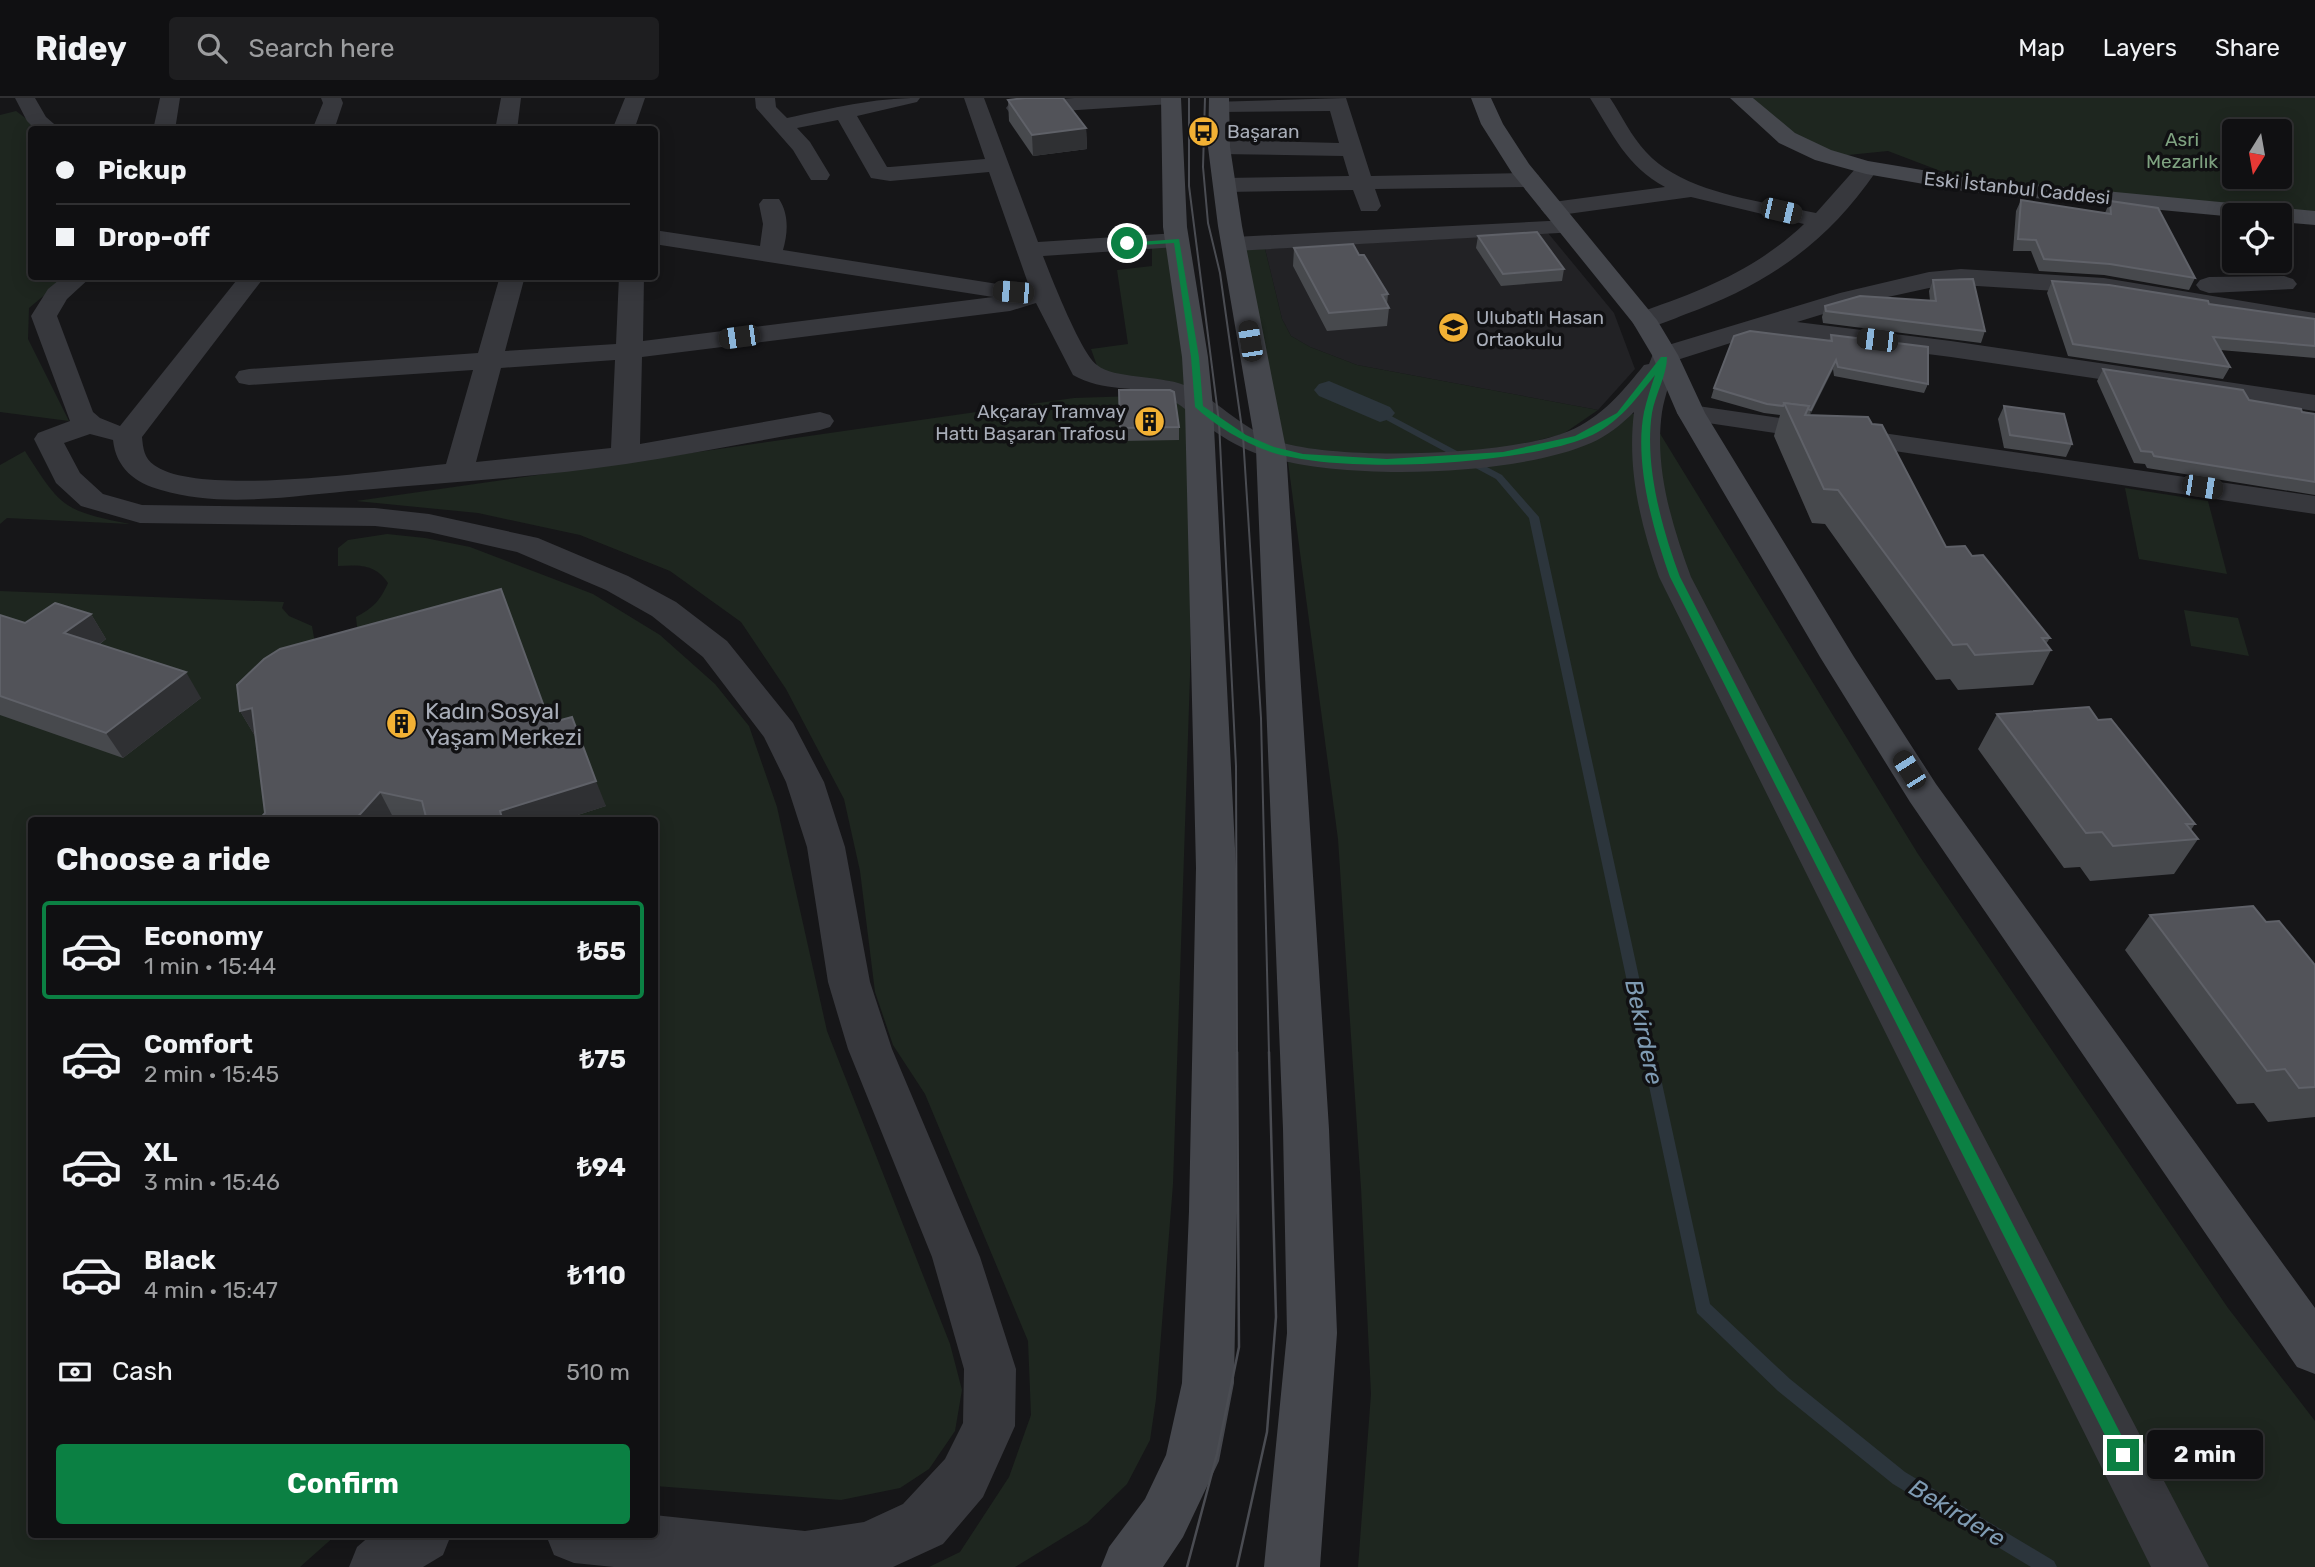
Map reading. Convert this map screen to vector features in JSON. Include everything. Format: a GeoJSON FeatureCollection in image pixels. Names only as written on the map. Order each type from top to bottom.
{"type":"FeatureCollection","features":[{"type":"Feature","properties":{"kind":"main road"},"geometry":{"type":"LineString","coordinates":[[1129,1567],[1164,1518],[1192,1461],[1208,1382],[1213,1211],[1216,869],[1199,407],[1195,357],[1177,240],[1171,98]]}},
{"type":"Feature","properties":{"kind":"main road"},"geometry":{"type":"LineString","coordinates":[[1481,98],[1502,142],[1644,320],[1691,413],[1837,657],[1923,793],[2315,1350]]}},
{"type":"Feature","properties":{"kind":"main road","name":"Eski İstanbul Caddesi"},"geometry":{"type":"LineString","coordinates":[[1730,98],[1770,133],[1793,148],[1835,166],[1864,173],[1972,191],[2222,214]]}},
{"type":"Feature","properties":{"kind":"main road","name":"Eski İstanbul Caddesi"},"geometry":{"type":"LineString","coordinates":[[1740,98],[1787,138],[1823,155],[1866,167],[1982,187],[2315,220]]}},
{"type":"Feature","properties":{"kind":"main road"},"geometry":{"type":"LineString","coordinates":[[1219,102],[1219,147],[1271,449],[1304,1101],[1312,1333],[1292,1567]]}},
{"type":"Feature","properties":{"kind":"main road","name":"Eski İstanbul Caddesi"},"geometry":{"type":"LineString","coordinates":[[2292,219],[2315,220]]}},
{"type":"Feature","properties":{"kind":"street"},"geometry":{"type":"LineString","coordinates":[[25,98],[38,121],[45,126]]}},
{"type":"Feature","properties":{"kind":"street"},"geometry":{"type":"LineString","coordinates":[[165,126],[170,98]]}},
{"type":"Feature","properties":{"kind":"street"},"geometry":{"type":"LineString","coordinates":[[324,126],[333,103],[331,98]]}},
{"type":"Feature","properties":{"kind":"street"},"geometry":{"type":"LineString","coordinates":[[506,126],[511,98]]}},
{"type":"Feature","properties":{"kind":"street"},"geometry":{"type":"LineString","coordinates":[[624,126],[635,98]]}},
{"type":"Feature","properties":{"kind":"street"},"geometry":{"type":"LineString","coordinates":[[765,98],[766,107],[783,125],[819,175]]}},
{"type":"Feature","properties":{"kind":"street"},"geometry":{"type":"LineString","coordinates":[[1171,98],[977,104],[1044,293],[1083,369],[1093,376],[1107,380],[1156,384],[1176,391],[1243,436],[1271,449],[1303,457],[1337,460],[1430,460],[1503,454],[1578,438],[1620,414],[1664,357],[1755,325],[1849,298],[1941,278],[1993,278],[2104,286],[2284,284]]}},
{"type":"Feature","properties":{"kind":"street"},"geometry":{"type":"LineString","coordinates":[[1600,98],[1643,162],[1666,180],[1691,190],[1822,221]]}},
{"type":"Feature","properties":{"kind":"street"},"geometry":{"type":"LineString","coordinates":[[783,125],[902,99]]}},
{"type":"Feature","properties":{"kind":"street"},"geometry":{"type":"LineString","coordinates":[[1219,102],[1337,101],[1379,238]]}},
{"type":"Feature","properties":{"kind":"street"},"geometry":{"type":"LineString","coordinates":[[843,110],[879,173],[999,164]]}},
{"type":"Feature","properties":{"kind":"street"},"geometry":{"type":"LineString","coordinates":[[1219,147],[1352,150]]}},
{"type":"Feature","properties":{"kind":"street"},"geometry":{"type":"LineString","coordinates":[[1644,320],[1702,299],[1768,267],[1822,221],[1864,173]]}},
{"type":"Feature","properties":{"kind":"street"},"geometry":{"type":"LineString","coordinates":[[1225,185],[1530,180]]}},
{"type":"Feature","properties":{"kind":"street"},"geometry":{"type":"LineString","coordinates":[[1234,244],[1379,238],[1560,218],[1691,190]]}},
{"type":"Feature","properties":{"kind":"street"},"geometry":{"type":"LineString","coordinates":[[769,256],[777,225],[771,204]]}},
{"type":"Feature","properties":{"kind":"street"},"geometry":{"type":"LineString","coordinates":[[658,238],[968,287],[1044,293]]}},
{"type":"Feature","properties":{"kind":"street"},"geometry":{"type":"LineString","coordinates":[[1028,250],[1177,240]]}},
{"type":"Feature","properties":{"kind":"street"},"geometry":{"type":"LineString","coordinates":[[75,280],[57,295],[44,316],[80,415],[90,424],[127,436]]}},
{"type":"Feature","properties":{"kind":"street"},"geometry":{"type":"LineString","coordinates":[[250,280],[127,436],[128,450],[135,465],[151,476],[176,484],[252,490],[458,473],[625,455],[820,421]]}},
{"type":"Feature","properties":{"kind":"street"},"geometry":{"type":"LineString","coordinates":[[458,473],[512,280]]}},
{"type":"Feature","properties":{"kind":"street"},"geometry":{"type":"LineString","coordinates":[[625,455],[632,280]]}},
{"type":"Feature","properties":{"kind":"street"},"geometry":{"type":"LineString","coordinates":[[2104,286],[2315,321]]}},
{"type":"Feature","properties":{"kind":"street"},"geometry":{"type":"LineString","coordinates":[[249,377],[377,366],[629,351],[1010,303],[1044,293]]}},
{"type":"Feature","properties":{"kind":"street"},"geometry":{"type":"LineString","coordinates":[[1755,325],[1977,353],[2315,403]]}},
{"type":"Feature","properties":{"kind":"street"},"geometry":{"type":"LineString","coordinates":[[1664,357],[1648,414],[1647,456],[1658,530],[1675,577],[2181,1567]]}},
{"type":"Feature","properties":{"kind":"street"},"geometry":{"type":"LineString","coordinates":[[1691,413],[2315,505]]}},
{"type":"Feature","properties":{"kind":"street"},"geometry":{"type":"LineString","coordinates":[[90,424],[48,439],[67,477],[92,500],[140,513],[172,516],[375,517],[429,523],[527,545],[617,583],[664,609],[715,649],[780,732],[805,782],[826,847],[849,982],[866,1038],[956,1257],[990,1369],[989,1426],[964,1478],[923,1524],[867,1550],[805,1559],[603,1538]]}},
{"type":"Feature","properties":{"kind":"street"},"geometry":{"type":"LineString","coordinates":[[377,1567],[387,1557],[418,1538]]}},
{"type":"Feature","properties":{"kind":"shaded area","name":"Ulubatlı Hasan Ortaokulu"},"geometry":{"type":"Polygon","coordinates":[[[1548,233],[1614,313],[1635,369],[1598,410],[1357,365],[1310,347],[1291,336],[1282,319],[1265,249],[1548,233]]]}},
{"type":"Feature","properties":{"kind":"green space","name":"Asri Mezarlık"},"geometry":{"type":"Polygon","coordinates":[[[1753,98],[2315,98],[2315,212],[2292,210],[2292,203],[2222,204],[2063,190],[1969,178],[1951,175],[1888,151],[1838,156],[1793,137],[1753,98]]]}},
{"type":"Feature","properties":{"kind":"green space"},"geometry":{"type":"Polygon","coordinates":[[[16,111],[36,126],[28,126],[28,280],[62,280],[29,308],[28,339],[69,421],[0,412],[0,115],[16,111]]]}},
{"type":"Feature","properties":{"kind":"green space"},"geometry":{"type":"Polygon","coordinates":[[[1172,244],[1191,392],[1169,381],[1100,374],[1091,349],[1128,344],[1117,270],[1152,266],[1152,245],[1172,244]]]}},
{"type":"Feature","properties":{"kind":"green space"},"geometry":{"type":"Polygon","coordinates":[[[1265,249],[1282,319],[1291,336],[1310,347],[1357,365],[1598,410],[1563,434],[1503,449],[1381,458],[1281,447],[1240,250],[1265,249]]]}},
{"type":"Feature","properties":{"kind":"green space"},"geometry":{"type":"Polygon","coordinates":[[[1166,395],[1193,408],[1190,676],[1173,1184],[1156,1399],[1150,1440],[1127,1484],[1087,1523],[1015,1567],[929,1567],[960,1552],[1009,1477],[1031,1415],[1028,1341],[925,1094],[893,1045],[875,992],[860,871],[844,799],[786,689],[741,622],[670,571],[580,535],[478,513],[356,501],[1074,398],[1166,395]]]}},
{"type":"Feature","properties":{"kind":"green space"},"geometry":{"type":"Polygon","coordinates":[[[1620,414],[1648,414],[1918,854],[2228,1308],[2315,1421],[2315,1567],[1358,1567],[1371,1394],[1361,1188],[1338,839],[1288,462],[1371,471],[1430,470],[1508,462],[1620,414]]]}},
{"type":"Feature","properties":{"kind":"green space"},"geometry":{"type":"Polygon","coordinates":[[[25,451],[47,485],[66,504],[91,515],[130,524],[7,518],[0,524],[0,465],[25,451]]]}},
{"type":"Feature","properties":{"kind":"green space"},"geometry":{"type":"Polygon","coordinates":[[[2125,488],[2208,501],[2227,574],[2139,559],[2125,488]]]}},
{"type":"Feature","properties":{"kind":"green space"},"geometry":{"type":"Polygon","coordinates":[[[387,534],[470,547],[593,594],[660,635],[715,684],[749,726],[777,807],[827,1031],[950,1344],[962,1390],[955,1431],[929,1469],[900,1488],[841,1500],[658,1486],[658,817],[554,817],[360,655],[356,617],[375,603],[388,583],[372,569],[338,566],[338,548],[348,540],[387,534]]]}},
{"type":"Feature","properties":{"kind":"green space"},"geometry":{"type":"Polygon","coordinates":[[[0,591],[284,602],[282,608],[289,616],[312,626],[319,667],[266,733],[296,817],[28,817],[28,1538],[333,1538],[300,1567],[0,1567],[0,591]]]}},
{"type":"Feature","properties":{"kind":"green space"},"geometry":{"type":"Polygon","coordinates":[[[2184,610],[2238,618],[2249,656],[2191,646],[2184,610]]]}},
{"type":"Feature","properties":{"kind":"building"},"geometry":{"type":"Polygon","coordinates":[[[1063,98],[1086,128],[1032,135],[1008,100],[1063,98]]]}},
{"type":"Feature","properties":{"kind":"building"},"geometry":{"type":"Polygon","coordinates":[[[2021,200],[2111,214],[2110,201],[2158,208],[2195,278],[2110,264],[2044,259],[2036,240],[2018,239],[2021,200]]]}},
{"type":"Feature","properties":{"kind":"building"},"geometry":{"type":"Polygon","coordinates":[[[1537,232],[1564,269],[1503,274],[1478,236],[1537,232]]]}},
{"type":"Feature","properties":{"kind":"building"},"geometry":{"type":"Polygon","coordinates":[[[1353,244],[1359,255],[1364,255],[1388,294],[1382,295],[1389,308],[1329,313],[1294,248],[1353,244]]]}},
{"type":"Feature","properties":{"kind":"building"},"geometry":{"type":"Polygon","coordinates":[[[1973,279],[1985,331],[1826,311],[1825,306],[1860,296],[1936,301],[1933,280],[1973,279]]]}},
{"type":"Feature","properties":{"kind":"building"},"geometry":{"type":"Polygon","coordinates":[[[2052,281],[2109,285],[2208,301],[2209,304],[2315,319],[2315,346],[2213,337],[2230,367],[2073,344],[2052,281]]]}},
{"type":"Feature","properties":{"kind":"building"},"geometry":{"type":"Polygon","coordinates":[[[1750,331],[1832,341],[1831,335],[1928,347],[1928,384],[1838,367],[1836,360],[1811,410],[1807,409],[1809,406],[1767,404],[1714,388],[1734,336],[1750,331]]]}},
{"type":"Feature","properties":{"kind":"building"},"geometry":{"type":"Polygon","coordinates":[[[2103,369],[2243,390],[2249,400],[2315,414],[2315,482],[2154,456],[2152,452],[2141,451],[2103,369]]]}},
{"type":"Feature","properties":{"kind":"building","name":"Akçaray Tramvay Hattı Başaran Trafosu"},"geometry":{"type":"Polygon","coordinates":[[[1119,390],[1174,392],[1179,427],[1120,428],[1119,390]]]}},
{"type":"Feature","properties":{"kind":"building"},"geometry":{"type":"Polygon","coordinates":[[[1784,403],[1809,406],[1805,415],[1868,417],[1872,424],[1882,425],[1946,547],[1965,546],[1972,556],[1983,555],[2050,638],[2042,638],[2051,650],[1975,655],[1967,644],[1953,645],[1838,490],[1824,489],[1784,403]]]}},
{"type":"Feature","properties":{"kind":"building"},"geometry":{"type":"Polygon","coordinates":[[[2004,406],[2064,414],[2072,444],[2010,435],[2004,406]]]}},
{"type":"Feature","properties":{"kind":"building","name":"Kadın Sosyal Yaşam Merkezi"},"geometry":{"type":"Polygon","coordinates":[[[501,589],[550,723],[572,717],[596,781],[500,811],[502,817],[426,817],[422,801],[380,792],[358,817],[262,817],[265,813],[252,708],[240,711],[237,685],[264,659],[280,649],[501,589]]]}},
{"type":"Feature","properties":{"kind":"building"},"geometry":{"type":"Polygon","coordinates":[[[55,603],[91,614],[64,633],[186,672],[106,733],[0,696],[0,615],[25,623],[55,603]]]}},
{"type":"Feature","properties":{"kind":"building"},"geometry":{"type":"Polygon","coordinates":[[[2089,707],[2098,720],[2111,719],[2195,824],[2186,824],[2198,839],[2113,846],[2102,832],[2086,833],[1997,714],[2089,707]]]}},
{"type":"Feature","properties":{"kind":"building"},"geometry":{"type":"Polygon","coordinates":[[[2253,906],[2266,922],[2279,921],[2315,965],[2315,1087],[2299,1088],[2285,1069],[2267,1071],[2150,915],[2253,906]]]}},
{"type":"Feature","properties":{"kind":"waterway"},"geometry":{"type":"LineString","coordinates":[[1329,390],[1380,413]]}},
{"type":"Feature","properties":{"kind":"waterway","name":"Bekirdere"},"geometry":{"type":"LineString","coordinates":[[1380,413],[1499,477],[1534,517],[1703,1308],[1784,1385],[1899,1478],[2048,1567]]}},
{"type":"Feature","properties":{"kind":"tram line"},"geometry":{"type":"LineString","coordinates":[[1189,98],[1189,186],[1219,422],[1236,766],[1237,1054]]}},
{"type":"Feature","properties":{"kind":"tram line"},"geometry":{"type":"LineString","coordinates":[[1205,98],[1203,167],[1208,223],[1220,273],[1243,436],[1261,718],[1269,1054]]}},
{"type":"Feature","properties":{"kind":"tram line"},"geometry":{"type":"LineString","coordinates":[[1187,1567],[1217,1454],[1239,1347],[1237,1052]]}},
{"type":"Feature","properties":{"kind":"tram line"},"geometry":{"type":"LineString","coordinates":[[1237,1567],[1267,1432],[1276,1317],[1269,1052]]}},
{"type":"Feature","properties":{"kind":"place","name":"Başaran"},"geometry":{"type":"Point","coordinates":[1204,131]}},
{"type":"Feature","properties":{"kind":"place","name":"Ulubatlı Hasan Ortaokulu"},"geometry":{"type":"Point","coordinates":[1453,328]}},
{"type":"Feature","properties":{"kind":"place","name":"Akçaray Tramvay Hattı Başaran Trafosu"},"geometry":{"type":"Point","coordinates":[1149,422]}},
{"type":"Feature","properties":{"kind":"place","name":"Kadın Sosyal Yaşam Merkezi"},"geometry":{"type":"Point","coordinates":[402,724]}},
{"type":"Feature","properties":{"kind":"route"},"geometry":{"type":"LineString","coordinates":[[1127,243],[1177,240],[1195,357],[1199,407],[1243,436],[1271,449],[1303,457],[1387,462],[1430,460],[1503,454],[1578,438],[1620,414],[1664,358],[1648,414],[1647,456],[1658,530],[1675,577],[2123,1455]]}}]}
